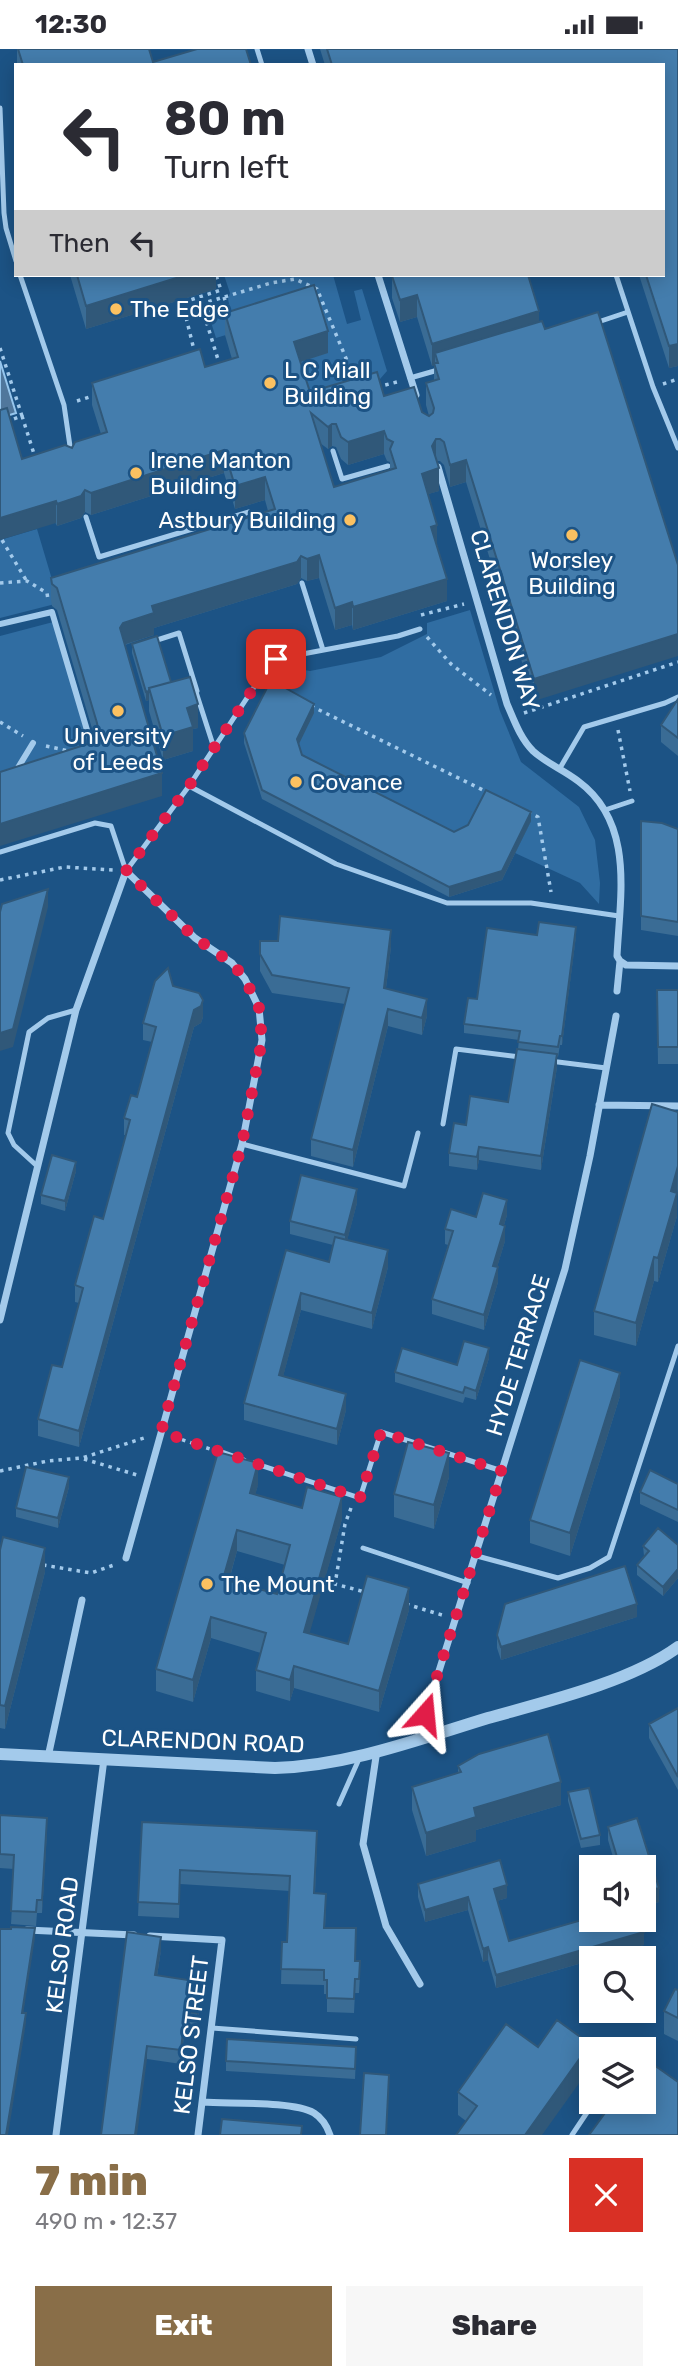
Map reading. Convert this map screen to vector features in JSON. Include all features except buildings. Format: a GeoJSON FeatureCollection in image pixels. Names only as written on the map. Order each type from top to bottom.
{"type":"FeatureCollection","features":[{"type":"Feature","properties":{"kind":"street"},"geometry":{"type":"LineString","coordinates":[[380,277],[419,404]]}},
{"type":"Feature","properties":{"kind":"street","name":"CLARENDON WAY"},"geometry":{"type":"LineString","coordinates":[[438,467],[507,704],[519,732],[531,749],[560,768]]}},
{"type":"Feature","properties":{"kind":"street"},"geometry":{"type":"LineString","coordinates":[[0,624],[52,612],[92,747],[88,756]]}},
{"type":"Feature","properties":{"kind":"street"},"geometry":{"type":"LineString","coordinates":[[14,775],[33,743]]}},
{"type":"Feature","properties":{"kind":"street"},"geometry":{"type":"LineString","coordinates":[[560,768],[581,783],[605,810],[616,834],[622,862],[617,956],[626,965],[678,966]]}},
{"type":"Feature","properties":{"kind":"street"},"geometry":{"type":"LineString","coordinates":[[0,1320],[3,1288],[37,1167],[76,1010],[126,871],[195,938],[232,963],[245,979],[259,1008],[262,1040],[242,1144],[126,1558]]}},
{"type":"Feature","properties":{"kind":"street"},"geometry":{"type":"LineString","coordinates":[[617,991],[620,961]]}},
{"type":"Feature","properties":{"kind":"street","name":"HYDE TERRACE"},"geometry":{"type":"LineString","coordinates":[[418,1738],[565,1269],[616,1016]]}},
{"type":"Feature","properties":{"kind":"street"},"geometry":{"type":"LineString","coordinates":[[599,1105],[678,1106]]}},
{"type":"Feature","properties":{"kind":"street"},"geometry":{"type":"LineString","coordinates":[[48,1757],[82,1600]]}},
{"type":"Feature","properties":{"kind":"street","name":"CLARENDON ROAD"},"geometry":{"type":"LineString","coordinates":[[0,1754],[275,1768],[309,1767],[360,1756],[572,1694],[646,1665],[678,1647]]}},
{"type":"Feature","properties":{"kind":"street"},"geometry":{"type":"LineString","coordinates":[[377,1750],[363,1845],[386,1926],[419,1983]]}},
{"type":"Feature","properties":{"kind":"street","name":"KELSO ROAD"},"geometry":{"type":"LineString","coordinates":[[57,2135],[104,1759]]}},
{"type":"Feature","properties":{"kind":"street"},"geometry":{"type":"LineString","coordinates":[[14,1930],[83,1932]]}},
{"type":"Feature","properties":{"kind":"street","name":"KELSO STREET"},"geometry":{"type":"LineString","coordinates":[[83,1932],[222,1940],[198,2135]]}},
{"type":"Feature","properties":{"kind":"street"},"geometry":{"type":"LineString","coordinates":[[203,2102],[299,2108],[315,2114],[326,2125],[330,2135]]}},
{"type":"Feature","properties":{"kind":"lane"},"geometry":{"type":"LineString","coordinates":[[0,108],[6,228],[14,254]]}},
{"type":"Feature","properties":{"kind":"lane"},"geometry":{"type":"LineString","coordinates":[[21,277],[64,405],[71,459]]}},
{"type":"Feature","properties":{"kind":"lane"},"geometry":{"type":"LineString","coordinates":[[617,277],[653,387],[678,448]]}},
{"type":"Feature","properties":{"kind":"lane"},"geometry":{"type":"LineString","coordinates":[[593,323],[628,312]]}},
{"type":"Feature","properties":{"kind":"lane"},"geometry":{"type":"LineString","coordinates":[[411,378],[443,368]]}},
{"type":"Feature","properties":{"kind":"lane"},"geometry":{"type":"LineString","coordinates":[[333,451],[342,479],[388,466]]}},
{"type":"Feature","properties":{"kind":"lane"},"geometry":{"type":"LineString","coordinates":[[86,517],[99,557],[249,512]]}},
{"type":"Feature","properties":{"kind":"lane"},"geometry":{"type":"LineString","coordinates":[[302,583],[323,650]]}},
{"type":"Feature","properties":{"kind":"lane"},"geometry":{"type":"LineString","coordinates":[[126,871],[189,786],[268,666],[276,659],[398,636],[420,628]]}},
{"type":"Feature","properties":{"kind":"lane"},"geometry":{"type":"LineString","coordinates":[[146,643],[179,633],[214,748]]}},
{"type":"Feature","properties":{"kind":"lane"},"geometry":{"type":"LineString","coordinates":[[186,695],[197,691]]}},
{"type":"Feature","properties":{"kind":"lane"},"geometry":{"type":"LineString","coordinates":[[560,768],[584,727],[678,697]]}},
{"type":"Feature","properties":{"kind":"lane"},"geometry":{"type":"LineString","coordinates":[[189,786],[335,864],[447,903],[531,903],[619,916]]}},
{"type":"Feature","properties":{"kind":"lane"},"geometry":{"type":"LineString","coordinates":[[605,810],[632,801]]}},
{"type":"Feature","properties":{"kind":"lane"},"geometry":{"type":"LineString","coordinates":[[0,852],[96,823],[111,826],[126,871]]}},
{"type":"Feature","properties":{"kind":"lane"},"geometry":{"type":"LineString","coordinates":[[37,1167],[14,1145],[8,1133],[29,1032],[48,1018],[76,1010]]}},
{"type":"Feature","properties":{"kind":"lane"},"geometry":{"type":"LineString","coordinates":[[443,1124],[456,1049],[524,1058]]}},
{"type":"Feature","properties":{"kind":"lane"},"geometry":{"type":"LineString","coordinates":[[538,1060],[606,1069]]}},
{"type":"Feature","properties":{"kind":"lane"},"geometry":{"type":"LineString","coordinates":[[242,1144],[404,1186],[418,1133]]}},
{"type":"Feature","properties":{"kind":"lane"},"geometry":{"type":"LineString","coordinates":[[477,1556],[558,1578],[590,1568],[609,1557],[678,1346]]}},
{"type":"Feature","properties":{"kind":"lane"},"geometry":{"type":"LineString","coordinates":[[222,1452],[360,1498],[381,1432],[502,1471]]}},
{"type":"Feature","properties":{"kind":"lane"},"geometry":{"type":"LineString","coordinates":[[363,1548],[468,1583]]}},
{"type":"Feature","properties":{"kind":"lane"},"geometry":{"type":"LineString","coordinates":[[339,1804],[360,1756]]}},
{"type":"Feature","properties":{"kind":"lane"},"geometry":{"type":"LineString","coordinates":[[212,2028],[356,2039]]}},
{"type":"Feature","properties":{"kind":"lane"},"geometry":{"type":"LineString","coordinates":[[572,2135],[586,2114]]}},
{"type":"Feature","properties":{"kind":"path"},"geometry":{"type":"LineString","coordinates":[[198,363],[184,309],[187,301],[221,290],[217,277]]}},
{"type":"Feature","properties":{"kind":"path"},"geometry":{"type":"LineString","coordinates":[[184,309],[271,283],[295,279],[317,289],[353,375],[362,382]]}},
{"type":"Feature","properties":{"kind":"path"},"geometry":{"type":"LineString","coordinates":[[221,367],[204,314],[227,306],[224,297]]}},
{"type":"Feature","properties":{"kind":"path"},"geometry":{"type":"LineString","coordinates":[[0,348],[38,465]]}},
{"type":"Feature","properties":{"kind":"path"},"geometry":{"type":"LineString","coordinates":[[373,388],[411,378]]}},
{"type":"Feature","properties":{"kind":"path"},"geometry":{"type":"LineString","coordinates":[[64,405],[100,394]]}},
{"type":"Feature","properties":{"kind":"path"},"geometry":{"type":"LineString","coordinates":[[0,423],[22,416]]}},
{"type":"Feature","properties":{"kind":"path"},"geometry":{"type":"LineString","coordinates":[[2,540],[27,581],[47,593],[52,612]]}},
{"type":"Feature","properties":{"kind":"path"},"geometry":{"type":"LineString","coordinates":[[0,583],[27,581]]}},
{"type":"Feature","properties":{"kind":"path"},"geometry":{"type":"LineString","coordinates":[[419,615],[478,600]]}},
{"type":"Feature","properties":{"kind":"path"},"geometry":{"type":"LineString","coordinates":[[420,628],[451,664],[491,696],[507,704]]}},
{"type":"Feature","properties":{"kind":"path"},"geometry":{"type":"LineString","coordinates":[[523,713],[678,662]]}},
{"type":"Feature","properties":{"kind":"path"},"geometry":{"type":"LineString","coordinates":[[307,704],[489,793]]}},
{"type":"Feature","properties":{"kind":"path"},"geometry":{"type":"LineString","coordinates":[[615,717],[632,801]]}},
{"type":"Feature","properties":{"kind":"path"},"geometry":{"type":"LineString","coordinates":[[525,811],[538,817],[553,906]]}},
{"type":"Feature","properties":{"kind":"path"},"geometry":{"type":"LineString","coordinates":[[0,880],[65,867],[126,871]]}},
{"type":"Feature","properties":{"kind":"path"},"geometry":{"type":"LineString","coordinates":[[0,1471],[48,1461],[82,1458],[161,1432],[222,1452]]}},
{"type":"Feature","properties":{"kind":"path"},"geometry":{"type":"LineString","coordinates":[[82,1458],[148,1478]]}},
{"type":"Feature","properties":{"kind":"path"},"geometry":{"type":"LineString","coordinates":[[345,1524],[335,1584],[376,1595]]}},
{"type":"Feature","properties":{"kind":"path"},"geometry":{"type":"LineString","coordinates":[[39,1564],[91,1573],[126,1558]]}},
{"type":"Feature","properties":{"kind":"path"},"geometry":{"type":"LineString","coordinates":[[402,1604],[456,1619]]}},
{"type":"Feature","properties":{"kind":"shaded area"},"geometry":{"type":"Polygon","coordinates":[[[225,277],[334,277],[347,324],[361,320],[354,291],[362,289],[387,371],[380,379],[306,402],[294,364],[314,308],[216,338],[209,316],[230,308],[230,293],[225,277]]]}},
{"type":"Feature","properties":{"kind":"shaded area"},"geometry":{"type":"Polygon","coordinates":[[[0,361],[16,413],[0,418],[0,361]]]}},
{"type":"Feature","properties":{"kind":"shaded area"},"geometry":{"type":"Polygon","coordinates":[[[37,529],[59,603],[0,618],[0,540],[37,529]]]}},
{"type":"Feature","properties":{"kind":"shaded area"},"geometry":{"type":"Polygon","coordinates":[[[470,610],[500,711],[521,762],[579,807],[595,840],[600,883],[599,904],[580,883],[515,853],[531,821],[468,835],[454,841],[302,764],[271,689],[294,668],[310,671],[381,657],[427,634],[427,623],[470,610]]]}},
{"type":"Feature","properties":{"kind":"shaded area"},"geometry":{"type":"Polygon","coordinates":[[[57,621],[100,762],[0,794],[0,636],[57,621]]]}},
{"type":"Feature","properties":{"kind":"place","name":"The Edge"},"geometry":{"type":"Point","coordinates":[116,309]}},
{"type":"Feature","properties":{"kind":"place","name":"L C Miall Building"},"geometry":{"type":"Point","coordinates":[270,383]}},
{"type":"Feature","properties":{"kind":"place","name":"Irene Manton Building"},"geometry":{"type":"Point","coordinates":[136,473]}},
{"type":"Feature","properties":{"kind":"place","name":"Astbury Building"},"geometry":{"type":"Point","coordinates":[350,520]}},
{"type":"Feature","properties":{"kind":"place","name":"Worsley Building"},"geometry":{"type":"Point","coordinates":[572,535]}},
{"type":"Feature","properties":{"kind":"place","name":"University of Leeds"},"geometry":{"type":"Point","coordinates":[118,711]}},
{"type":"Feature","properties":{"kind":"place","name":"Covance"},"geometry":{"type":"Point","coordinates":[296,782]}},
{"type":"Feature","properties":{"kind":"place","name":"The Mount"},"geometry":{"type":"Point","coordinates":[207,1584]}},
{"type":"Feature","properties":{"kind":"route"},"geometry":{"type":"LineString","coordinates":[[276,659],[268,666],[189,786],[126,871],[166,908],[178,923],[232,963],[245,979],[259,1008],[262,1040],[242,1144],[161,1432],[360,1498],[381,1432],[502,1471],[425,1714]]}}]}
